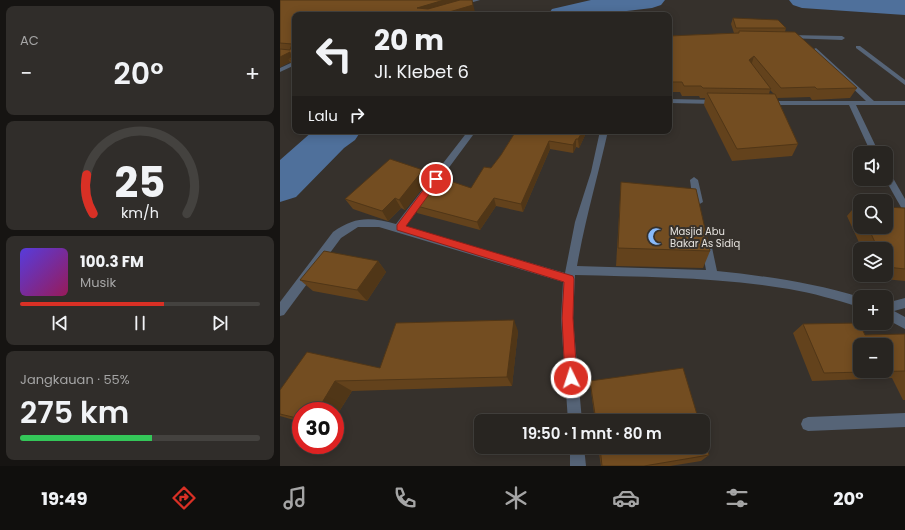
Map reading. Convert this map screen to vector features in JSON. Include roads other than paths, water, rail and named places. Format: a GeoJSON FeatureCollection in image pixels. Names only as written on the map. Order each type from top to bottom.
{"type":"FeatureCollection","features":[{"type":"Feature","properties":{"kind":"street"},"geometry":{"type":"LineString","coordinates":[[457,6],[478,0]]}},
{"type":"Feature","properties":{"kind":"street"},"geometry":{"type":"LineString","coordinates":[[782,37],[842,38]]}},
{"type":"Feature","properties":{"kind":"street"},"geometry":{"type":"LineString","coordinates":[[858,46],[905,83]]}},
{"type":"Feature","properties":{"kind":"street"},"geometry":{"type":"LineString","coordinates":[[816,50],[872,103]]}},
{"type":"Feature","properties":{"kind":"street"},"geometry":{"type":"LineString","coordinates":[[280,70],[292,64]]}},
{"type":"Feature","properties":{"kind":"street"},"geometry":{"type":"LineString","coordinates":[[761,103],[773,100],[852,104],[905,103]]}},
{"type":"Feature","properties":{"kind":"street"},"geometry":{"type":"LineString","coordinates":[[672,101],[723,102]]}},
{"type":"Feature","properties":{"kind":"street"},"geometry":{"type":"LineString","coordinates":[[852,104],[872,146]]}},
{"type":"Feature","properties":{"kind":"street"},"geometry":{"type":"LineString","coordinates":[[400,227],[470,134]]}},
{"type":"Feature","properties":{"kind":"street"},"geometry":{"type":"LineString","coordinates":[[574,414],[567,318],[570,275],[580,222],[593,180],[603,134]]}},
{"type":"Feature","properties":{"kind":"street"},"geometry":{"type":"LineString","coordinates":[[694,180],[700,209]]}},
{"type":"Feature","properties":{"kind":"street"},"geometry":{"type":"LineString","coordinates":[[893,186],[905,207]]}},
{"type":"Feature","properties":{"kind":"street"},"geometry":{"type":"LineString","coordinates":[[280,311],[337,235],[346,228],[357,223],[369,222],[400,227],[570,275],[712,275],[798,286],[853,300]]}},
{"type":"Feature","properties":{"kind":"street"},"geometry":{"type":"LineString","coordinates":[[704,231],[712,275]]}},
{"type":"Feature","properties":{"kind":"street"},"geometry":{"type":"LineString","coordinates":[[893,306],[905,302]]}},
{"type":"Feature","properties":{"kind":"street"},"geometry":{"type":"LineString","coordinates":[[893,317],[905,323]]}},
{"type":"Feature","properties":{"kind":"street"},"geometry":{"type":"LineString","coordinates":[[808,424],[905,420]]}},
{"type":"Feature","properties":{"kind":"street"},"geometry":{"type":"LineString","coordinates":[[577,454],[578,466]]}},
{"type":"Feature","properties":{"kind":"waterway"},"geometry":{"type":"LineString","coordinates":[[573,12],[598,6],[652,0]]}},
{"type":"Feature","properties":{"kind":"waterway"},"geometry":{"type":"LineString","coordinates":[[802,0],[905,7]]}},
{"type":"Feature","properties":{"kind":"waterway"},"geometry":{"type":"LineString","coordinates":[[280,186],[329,139],[336,134]]}},
{"type":"Feature","properties":{"kind":"place","name":"Masjid Abu Bakar As Sidiq"},"geometry":{"type":"Point","coordinates":[657,237]}}]}
